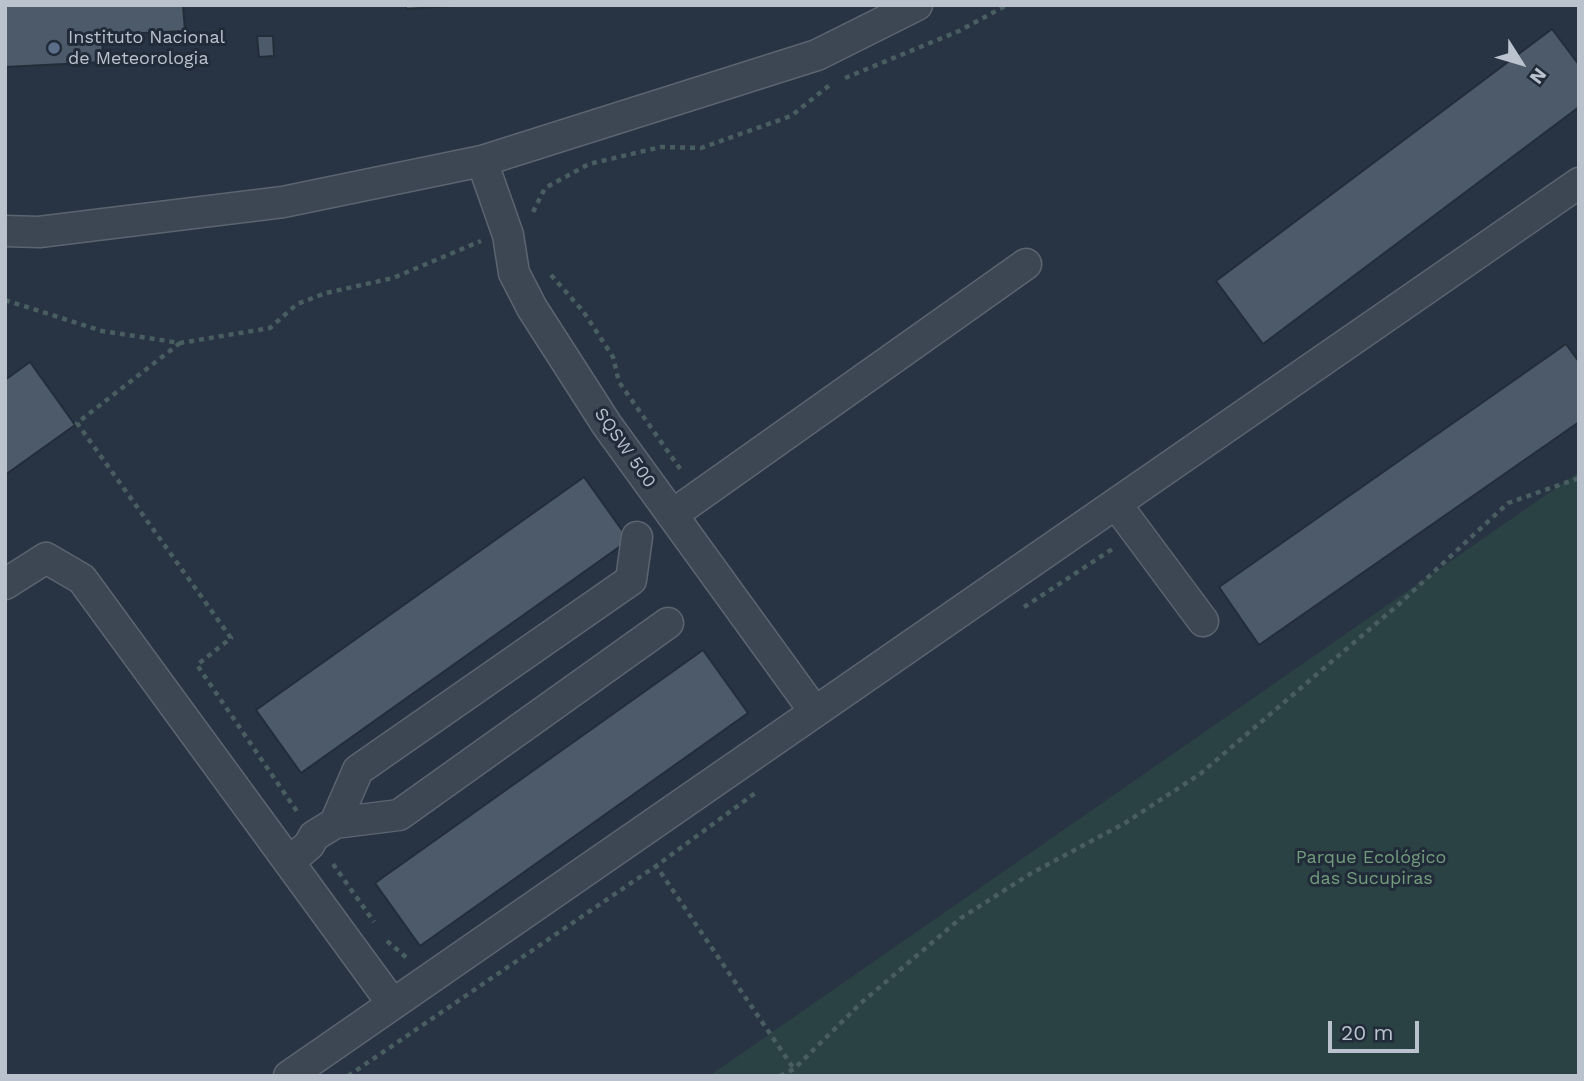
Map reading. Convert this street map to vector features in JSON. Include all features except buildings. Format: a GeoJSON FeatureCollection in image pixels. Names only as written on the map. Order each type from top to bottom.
{"type":"FeatureCollection","features":[{"type":"Feature","properties":{"kind":"street"},"geometry":{"type":"LineString","coordinates":[[5,231],[39,232],[283,202],[482,161],[817,55],[917,5]]}},
{"type":"Feature","properties":{"kind":"street","name":"SQSW 500"},"geometry":{"type":"LineString","coordinates":[[482,161],[508,235],[514,273],[532,308],[607,425],[814,712]]}},
{"type":"Feature","properties":{"kind":"street"},"geometry":{"type":"LineString","coordinates":[[289,1076],[1579,183]]}},
{"type":"Feature","properties":{"kind":"street"},"geometry":{"type":"LineString","coordinates":[[672,515],[1026,264]]}},
{"type":"Feature","properties":{"kind":"street"},"geometry":{"type":"LineString","coordinates":[[1116,504],[1203,621]]}},
{"type":"Feature","properties":{"kind":"street"},"geometry":{"type":"LineString","coordinates":[[289,862],[325,830],[358,770],[631,580],[637,537]]}},
{"type":"Feature","properties":{"kind":"street"},"geometry":{"type":"LineString","coordinates":[[5,584],[46,558],[82,579],[392,1003]]}},
{"type":"Feature","properties":{"kind":"street"},"geometry":{"type":"LineString","coordinates":[[325,830],[399,815],[668,623]]}},
{"type":"Feature","properties":{"kind":"path"},"geometry":{"type":"LineString","coordinates":[[532,217],[545,188],[589,164],[661,147],[701,148],[791,116],[828,85],[958,31],[1007,5]]}},
{"type":"Feature","properties":{"kind":"path"},"geometry":{"type":"LineString","coordinates":[[5,300],[102,331],[180,343],[270,328],[297,304],[326,293],[393,278],[489,239]]}},
{"type":"Feature","properties":{"kind":"path"},"geometry":{"type":"LineString","coordinates":[[547,271],[583,311],[613,357],[619,382],[699,496]]}},
{"type":"Feature","properties":{"kind":"path"},"geometry":{"type":"LineString","coordinates":[[180,343],[78,423],[231,638],[197,665],[325,830],[387,941],[405,958],[419,958]]}},
{"type":"Feature","properties":{"kind":"path"},"geometry":{"type":"LineString","coordinates":[[780,1076],[794,1069],[861,1003],[961,919],[1030,874],[1125,822],[1200,774],[1398,605],[1508,503],[1579,478]]}},
{"type":"Feature","properties":{"kind":"path"},"geometry":{"type":"LineString","coordinates":[[1014,614],[1138,533]]}},
{"type":"Feature","properties":{"kind":"path"},"geometry":{"type":"LineString","coordinates":[[348,1076],[656,866],[767,785]]}},
{"type":"Feature","properties":{"kind":"path"},"geometry":{"type":"LineString","coordinates":[[636,834],[794,1069]]}},
{"type":"Feature","properties":{"kind":"green space","name":"Parque Ecológico das Sucupiras"},"geometry":{"type":"Polygon","coordinates":[[[1579,472],[1579,1076],[709,1076],[1579,472]]]}},
{"type":"Feature","properties":{"kind":"place","name":"Instituto Nacional de Meteorologia"},"geometry":{"type":"Point","coordinates":[54,48]}}]}
